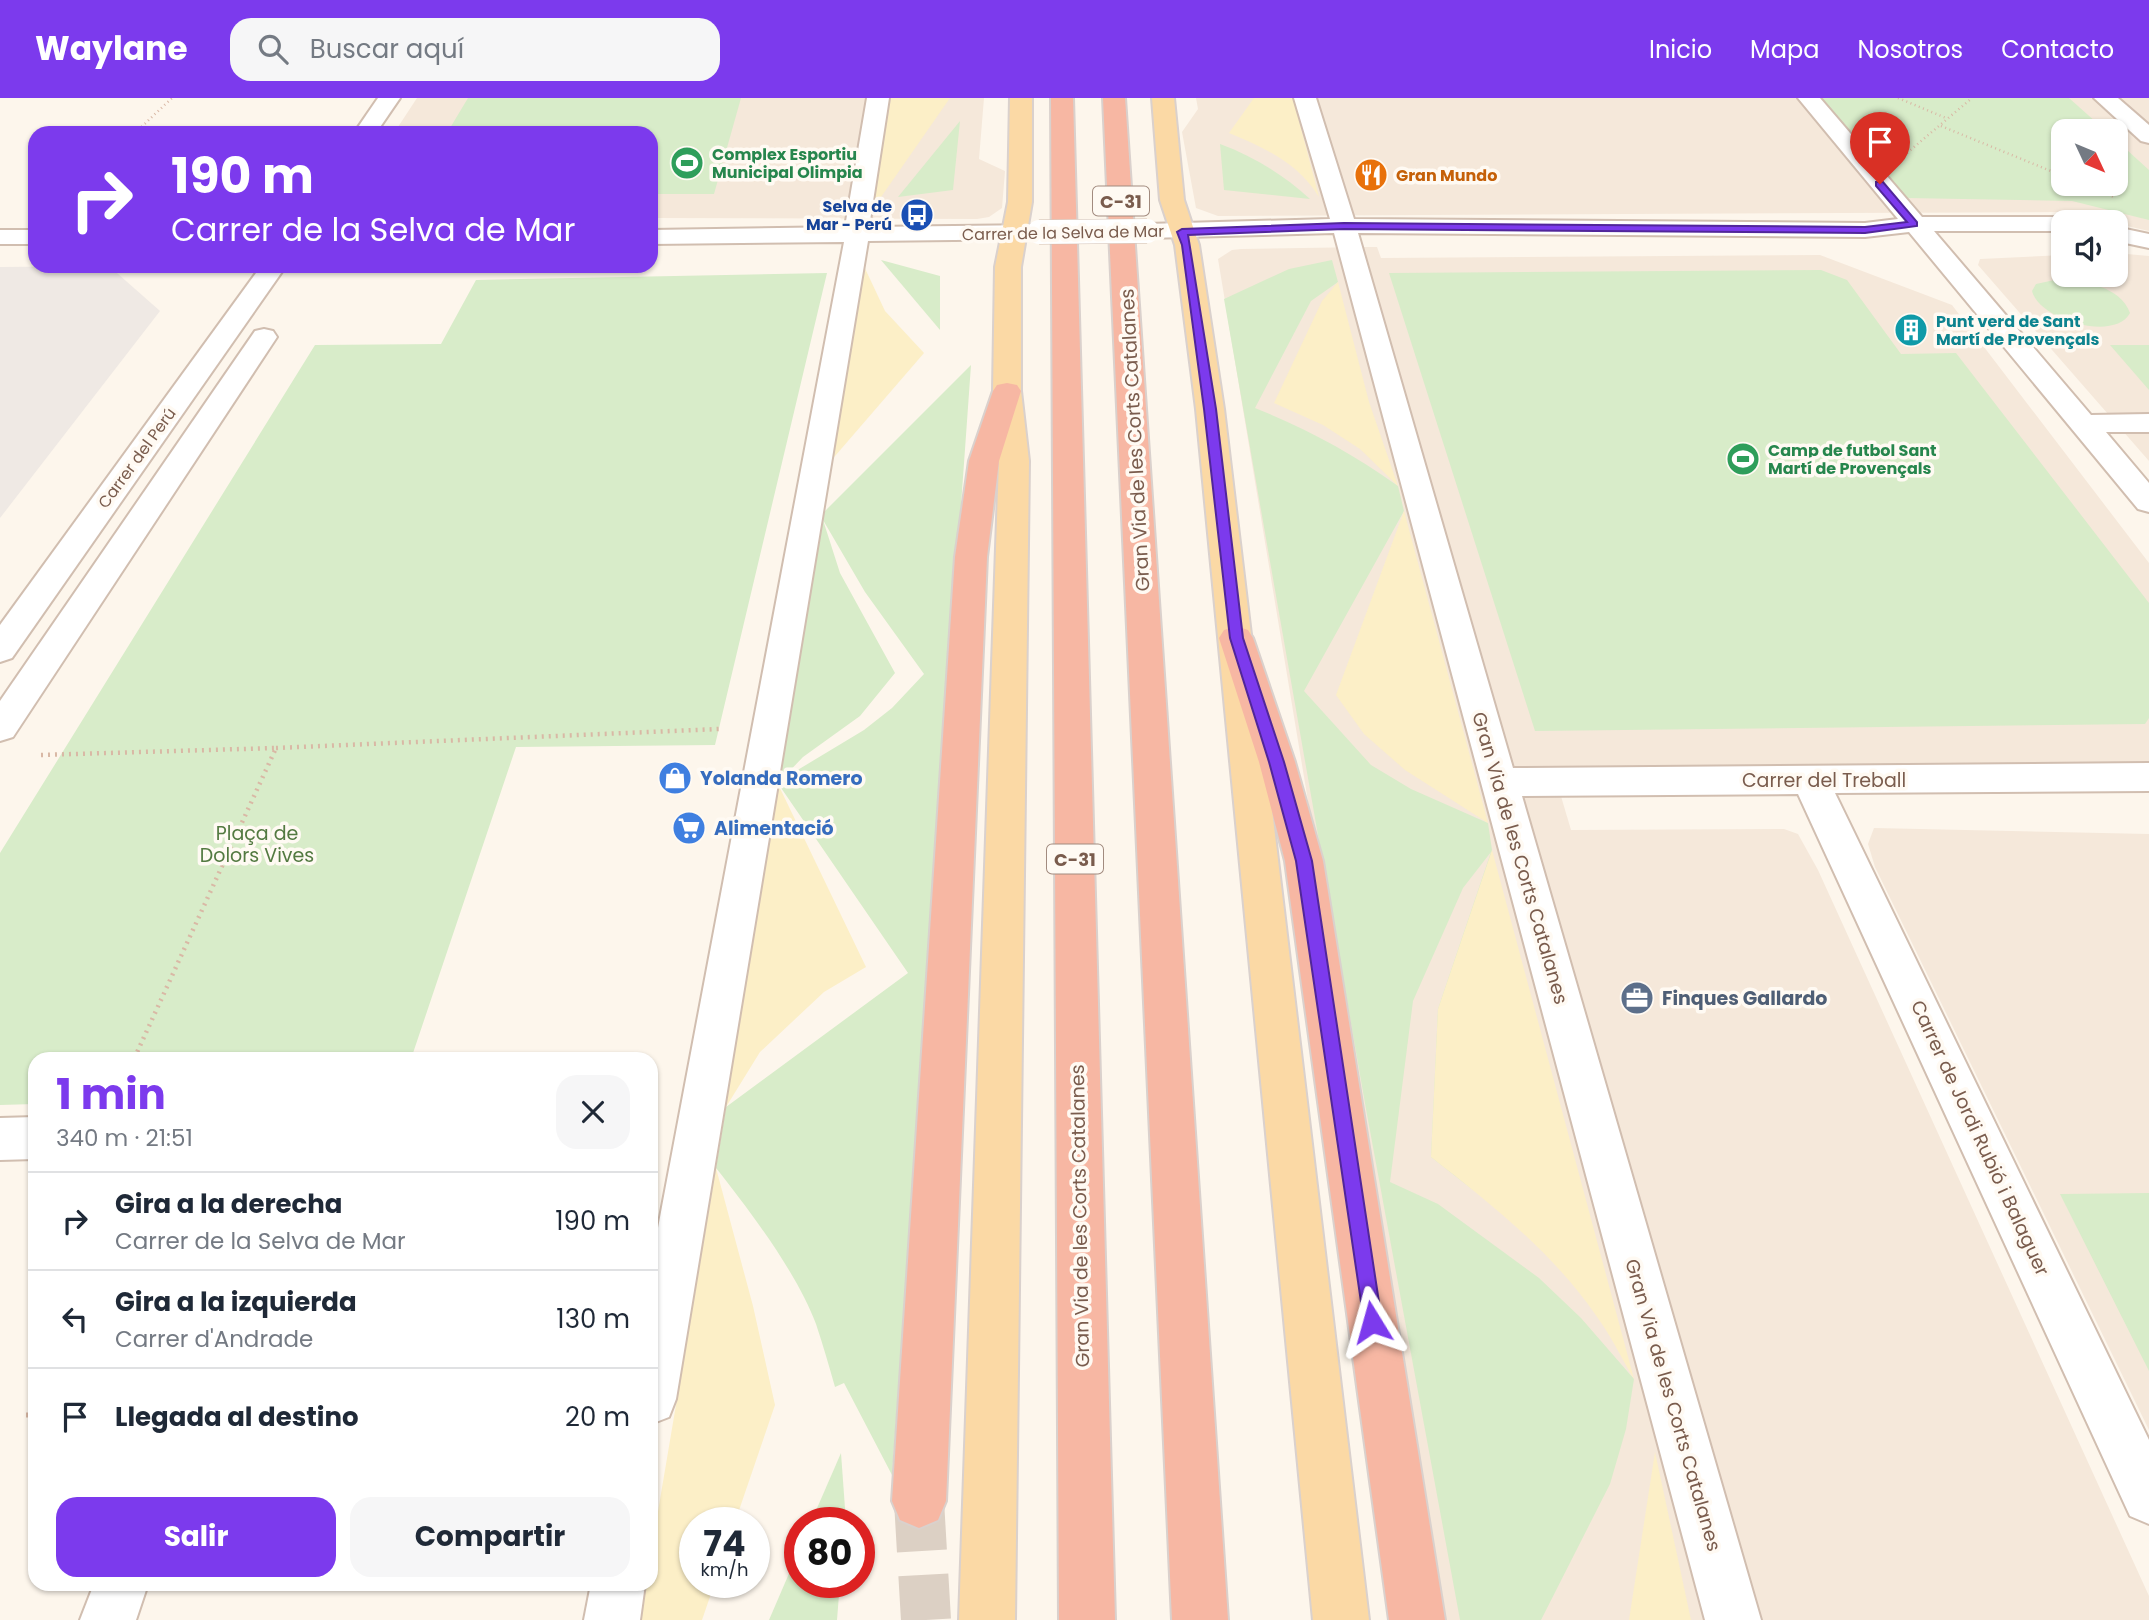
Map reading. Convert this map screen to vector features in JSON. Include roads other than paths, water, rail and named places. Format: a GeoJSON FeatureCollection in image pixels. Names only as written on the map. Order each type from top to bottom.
{"type":"FeatureCollection","features":[{"type":"Feature","properties":{"kind":"highway","name":"Gran Via de les Corts Catalanes"},"geometry":{"type":"LineString","coordinates":[[1062,98],[1087,1620]]}},
{"type":"Feature","properties":{"kind":"highway","name":"Gran Via de les Corts Catalanes"},"geometry":{"type":"LineString","coordinates":[[1114,98],[1200,1620]]}},
{"type":"Feature","properties":{"kind":"highway"},"geometry":{"type":"LineString","coordinates":[[919,1501],[971,557],[984,461],[1007,391]]}},
{"type":"Feature","properties":{"kind":"highway"},"geometry":{"type":"LineString","coordinates":[[1237,638],[1277,762],[1304,861],[1417,1620]]}},
{"type":"Feature","properties":{"kind":"main road"},"geometry":{"type":"LineString","coordinates":[[987,1620],[1014,461],[1007,391],[1008,267],[1020,202],[1021,98]]}},
{"type":"Feature","properties":{"kind":"main road"},"geometry":{"type":"LineString","coordinates":[[1163,98],[1172,200],[1187,245],[1210,409],[1237,638],[1341,1620]]}},
{"type":"Feature","properties":{"kind":"street"},"geometry":{"type":"LineString","coordinates":[[370,126],[389,98]]}},
{"type":"Feature","properties":{"kind":"street"},"geometry":{"type":"LineString","coordinates":[[658,1360],[858,235],[858,214],[878,98]]}},
{"type":"Feature","properties":{"kind":"street","name":"Gran Via de les Corts Catalanes"},"geometry":{"type":"LineString","coordinates":[[1305,98],[1344,226],[1732,1620]]}},
{"type":"Feature","properties":{"kind":"street"},"geometry":{"type":"LineString","coordinates":[[1809,98],[2149,502]]}},
{"type":"Feature","properties":{"kind":"street"},"geometry":{"type":"LineString","coordinates":[[2105,98],[2149,136]]}},
{"type":"Feature","properties":{"kind":"street","name":"Carrer de la Selva de Mar"},"geometry":{"type":"LineString","coordinates":[[658,237],[1182,232],[1344,226],[1865,230],[1914,224],[2051,224]]}},
{"type":"Feature","properties":{"kind":"street"},"geometry":{"type":"LineString","coordinates":[[0,237],[28,237]]}},
{"type":"Feature","properties":{"kind":"street"},"geometry":{"type":"LineString","coordinates":[[2128,237],[2149,241]]}},
{"type":"Feature","properties":{"kind":"street","name":"Carrer del Perú"},"geometry":{"type":"LineString","coordinates":[[0,650],[269,273]]}},
{"type":"Feature","properties":{"kind":"street"},"geometry":{"type":"LineString","coordinates":[[0,728],[260,343],[214,351]]}},
{"type":"Feature","properties":{"kind":"street"},"geometry":{"type":"LineString","coordinates":[[2083,424],[2149,423]]}},
{"type":"Feature","properties":{"kind":"street","name":"Carrer del Treball"},"geometry":{"type":"LineString","coordinates":[[1499,782],[2149,777]]}},
{"type":"Feature","properties":{"kind":"street","name":"Carrer de Jordi Rubió i Balaguer"},"geometry":{"type":"LineString","coordinates":[[1810,780],[2149,1497]]}},
{"type":"Feature","properties":{"kind":"street"},"geometry":{"type":"LineString","coordinates":[[0,1139],[28,1138]]}},
{"type":"Feature","properties":{"kind":"street"},"geometry":{"type":"LineString","coordinates":[[108,1620],[118,1591]]}},
{"type":"Feature","properties":{"kind":"street"},"geometry":{"type":"LineString","coordinates":[[612,1620],[617,1591]]}},
{"type":"Feature","properties":{"kind":"tunnel"},"geometry":{"type":"LineString","coordinates":[[919,1501],[926,1620]]}},
{"type":"Feature","properties":{"kind":"place","name":"Complex Esportiu Municipal Olimpia"},"geometry":{"type":"Point","coordinates":[687,163]}},
{"type":"Feature","properties":{"kind":"place","name":"Gran Mundo"},"geometry":{"type":"Point","coordinates":[1371,175]}},
{"type":"Feature","properties":{"kind":"place","name":"Selva de Mar - Perú"},"geometry":{"type":"Point","coordinates":[917,215]}},
{"type":"Feature","properties":{"kind":"place","name":"Punt verd de Sant Martí de Provençals"},"geometry":{"type":"Point","coordinates":[1911,330]}},
{"type":"Feature","properties":{"kind":"place","name":"Camp de futbol Sant Martí de Provençals"},"geometry":{"type":"Point","coordinates":[1743,459]}},
{"type":"Feature","properties":{"kind":"place","name":"Yolanda Romero"},"geometry":{"type":"Point","coordinates":[675,778]}},
{"type":"Feature","properties":{"kind":"place","name":"Alimentació"},"geometry":{"type":"Point","coordinates":[689,828]}},
{"type":"Feature","properties":{"kind":"place","name":"Finques Gallardo"},"geometry":{"type":"Point","coordinates":[1637,998]}},
{"type":"Feature","properties":{"kind":"park label","name":"Plaça de Dolors Vives"},"geometry":{"type":"Point","coordinates":[257,844]}}]}
